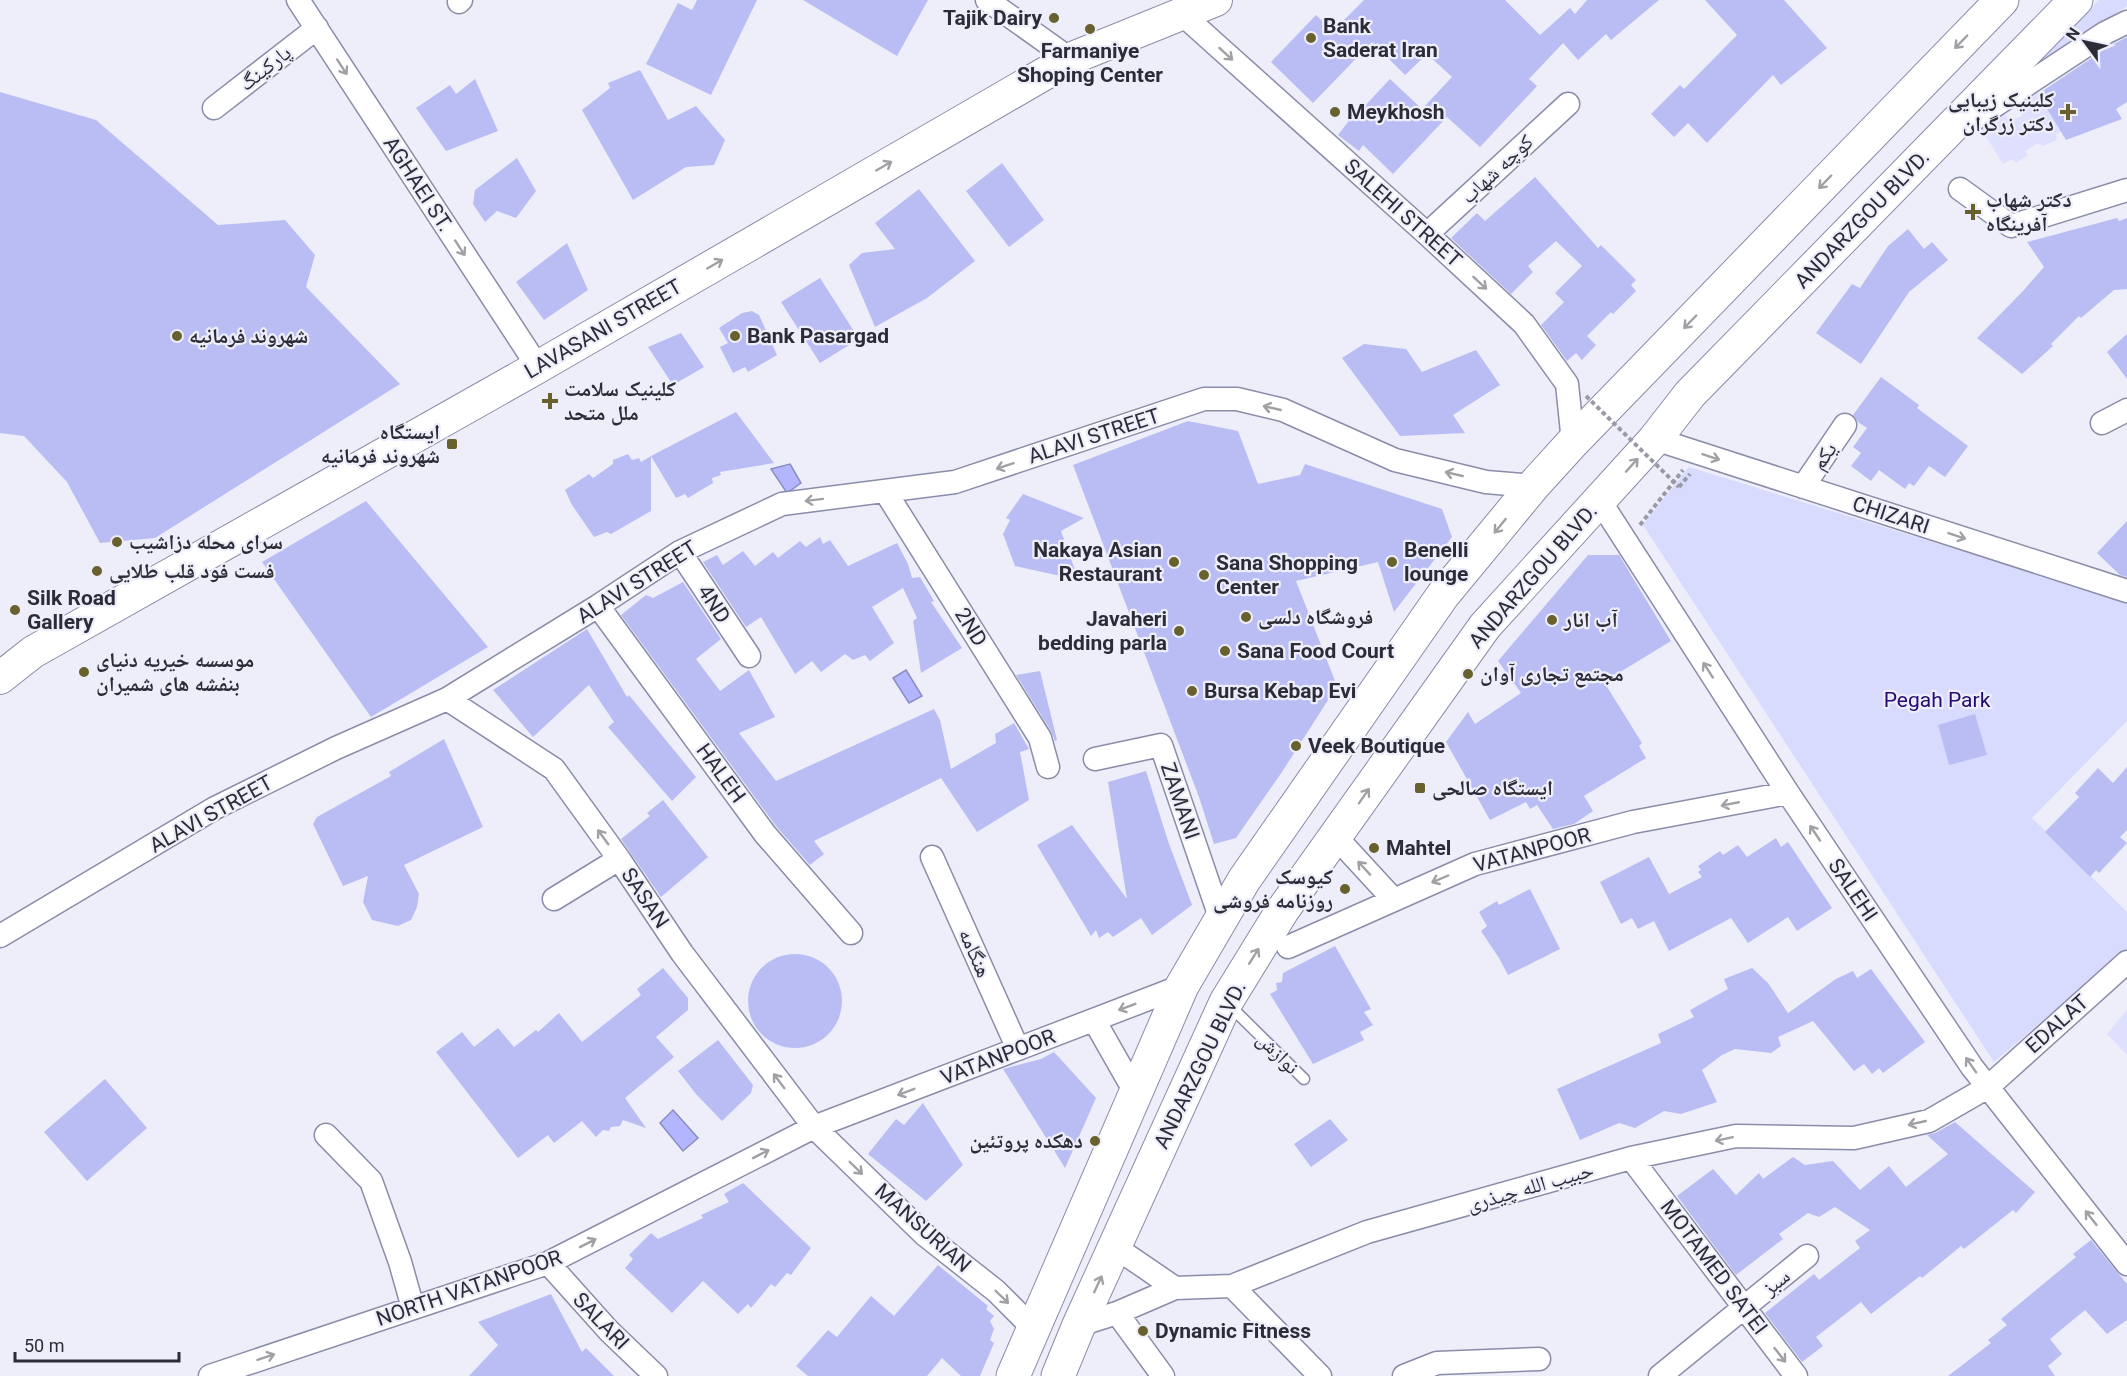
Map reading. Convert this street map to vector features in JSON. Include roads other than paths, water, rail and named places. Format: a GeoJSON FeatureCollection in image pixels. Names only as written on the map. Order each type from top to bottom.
{"type":"FeatureCollection","features":[{"type":"Feature","properties":{"kind":"main road","name":"LAVASANI STREET"},"geometry":{"type":"LineString","coordinates":[[0,678],[33,652],[538,367],[1070,59],[1216,0]]}},
{"type":"Feature","properties":{"kind":"main road"},"geometry":{"type":"LineString","coordinates":[[1013,1376],[1182,986],[1244,880],[1443,596],[1533,486],[1573,442],[2002,0]]}},
{"type":"Feature","properties":{"kind":"main road","name":"ANDARZGOU BLVD."},"geometry":{"type":"LineString","coordinates":[[1058,1376],[1226,1002],[1282,910],[1485,626],[1656,439],[1690,394],[2076,0]]}},
{"type":"Feature","properties":{"kind":"main road"},"geometry":{"type":"LineString","coordinates":[[1774,235],[1794,230],[1808,235],[1816,251],[1811,271]]}},
{"type":"Feature","properties":{"kind":"street","name":"AGHAEI ST."},"geometry":{"type":"LineString","coordinates":[[298,0],[538,367]]}},
{"type":"Feature","properties":{"kind":"street"},"geometry":{"type":"LineString","coordinates":[[987,0],[1070,59]]}},
{"type":"Feature","properties":{"kind":"street","name":"SALEHI STREET"},"geometry":{"type":"LineString","coordinates":[[1183,15],[1524,324],[1567,384],[1573,442]]}},
{"type":"Feature","properties":{"kind":"street"},"geometry":{"type":"LineString","coordinates":[[1939,141],[2105,33],[2127,22]]}},
{"type":"Feature","properties":{"kind":"street","name":"پارکینگ"},"geometry":{"type":"LineString","coordinates":[[214,108],[317,28]]}},
{"type":"Feature","properties":{"kind":"street","name":"کوچه شهاب"},"geometry":{"type":"LineString","coordinates":[[1427,234],[1568,104]]}},
{"type":"Feature","properties":{"kind":"street"},"geometry":{"type":"LineString","coordinates":[[1960,189],[2011,226],[2127,190]]}},
{"type":"Feature","properties":{"kind":"street","name":"ALAVI STREET"},"geometry":{"type":"LineString","coordinates":[[0,936],[215,808],[336,748],[447,699],[598,606],[680,552],[782,504],[956,482],[1204,399],[1237,399],[1283,410],[1395,460],[1485,482],[1533,486]]}},
{"type":"Feature","properties":{"kind":"street"},"geometry":{"type":"LineString","coordinates":[[2102,423],[2127,410]]}},
{"type":"Feature","properties":{"kind":"street","name":"یکم"},"geometry":{"type":"LineString","coordinates":[[1803,487],[1845,425]]}},
{"type":"Feature","properties":{"kind":"street","name":"CHIZARI"},"geometry":{"type":"LineString","coordinates":[[1656,439],[2127,591]]}},
{"type":"Feature","properties":{"kind":"street","name":"2ND"},"geometry":{"type":"LineString","coordinates":[[885,491],[1040,738],[1048,767]]}},
{"type":"Feature","properties":{"kind":"street","name":"SALEHI"},"geometry":{"type":"LineString","coordinates":[[1600,501],[1788,793],[1972,1068],[2127,1264]]}},
{"type":"Feature","properties":{"kind":"street","name":"4ND"},"geometry":{"type":"LineString","coordinates":[[680,552],[749,656]]}},
{"type":"Feature","properties":{"kind":"street","name":"HALEH"},"geometry":{"type":"LineString","coordinates":[[598,606],[765,834],[851,933]]}},
{"type":"Feature","properties":{"kind":"street","name":"SASAN"},"geometry":{"type":"LineString","coordinates":[[447,699],[554,769],[682,953],[814,1127]]}},
{"type":"Feature","properties":{"kind":"street","name":"ZAMANI"},"geometry":{"type":"LineString","coordinates":[[1095,759],[1161,746],[1221,920]]}},
{"type":"Feature","properties":{"kind":"street","name":"VATANPOOR"},"geometry":{"type":"LineString","coordinates":[[1288,947],[1475,864],[1633,822],[1788,793]]}},
{"type":"Feature","properties":{"kind":"street"},"geometry":{"type":"LineString","coordinates":[[1335,836],[1393,899]]}},
{"type":"Feature","properties":{"kind":"street","name":"هنگامه"},"geometry":{"type":"LineString","coordinates":[[932,857],[1018,1049]]}},
{"type":"Feature","properties":{"kind":"street"},"geometry":{"type":"LineString","coordinates":[[554,899],[619,860]]}},
{"type":"Feature","properties":{"kind":"street","name":"EDALAT"},"geometry":{"type":"LineString","coordinates":[[1988,1087],[2127,962]]}},
{"type":"Feature","properties":{"kind":"street","name":"VATANPOOR"},"geometry":{"type":"LineString","coordinates":[[814,1127],[1182,986]]}},
{"type":"Feature","properties":{"kind":"street"},"geometry":{"type":"LineString","coordinates":[[1094,1020],[1135,1092]]}},
{"type":"Feature","properties":{"kind":"street","name":"حبیب الله چیذری"},"geometry":{"type":"LineString","coordinates":[[1079,1325],[1175,1288],[1232,1286],[1367,1232],[1632,1158],[1736,1136],[1854,1138],[1929,1120],[1988,1087]]}},
{"type":"Feature","properties":{"kind":"street","name":"NORTH VATANPOOR"},"geometry":{"type":"LineString","coordinates":[[225,1374],[548,1263],[814,1127]]}},
{"type":"Feature","properties":{"kind":"street","name":"MANSURIAN"},"geometry":{"type":"LineString","coordinates":[[814,1127],[925,1235],[996,1291],[1033,1328]]}},
{"type":"Feature","properties":{"kind":"street"},"geometry":{"type":"LineString","coordinates":[[326,1135],[371,1181],[400,1262],[413,1308]]}},
{"type":"Feature","properties":{"kind":"street","name":"MOTAMED SATEI"},"geometry":{"type":"LineString","coordinates":[[1632,1158],[1796,1376]]}},
{"type":"Feature","properties":{"kind":"street"},"geometry":{"type":"LineString","coordinates":[[1114,1247],[1175,1288]]}},
{"type":"Feature","properties":{"kind":"street","name":"سبز"},"geometry":{"type":"LineString","coordinates":[[1660,1376],[1807,1256]]}},
{"type":"Feature","properties":{"kind":"street","name":"SALARI"},"geometry":{"type":"LineString","coordinates":[[548,1263],[609,1331],[656,1376]]}},
{"type":"Feature","properties":{"kind":"street"},"geometry":{"type":"LineString","coordinates":[[1232,1286],[1320,1376]]}},
{"type":"Feature","properties":{"kind":"street"},"geometry":{"type":"LineString","coordinates":[[1117,1312],[1162,1376]]}},
{"type":"Feature","properties":{"kind":"street"},"geometry":{"type":"LineString","coordinates":[[1404,1376],[1437,1363],[1539,1359]]}},
{"type":"Feature","properties":{"kind":"lane","name":"نوازش"},"geometry":{"type":"LineString","coordinates":[[1226,1002],[1304,1079]]}},
{"type":"Feature","properties":{"kind":"water"},"geometry":{"type":"Polygon","coordinates":[[[790,464],[801,483],[787,493],[771,469],[790,464]]]}},
{"type":"Feature","properties":{"kind":"water"},"geometry":{"type":"Polygon","coordinates":[[[906,670],[922,696],[909,703],[893,678],[906,670]]]}},
{"type":"Feature","properties":{"kind":"water"},"geometry":{"type":"Polygon","coordinates":[[[673,1110],[698,1138],[683,1151],[660,1123],[673,1110]]]}},
{"type":"Feature","properties":{"kind":"place","name":"Tajik Dairy"},"geometry":{"type":"Point","coordinates":[1054,18]}},
{"type":"Feature","properties":{"kind":"place","name":"Farmaniye Shoping Center"},"geometry":{"type":"Point","coordinates":[1090,29]}},
{"type":"Feature","properties":{"kind":"place","name":"Bank Saderat Iran"},"geometry":{"type":"Point","coordinates":[1311,38]}},
{"type":"Feature","properties":{"kind":"place","name":"Meykhosh"},"geometry":{"type":"Point","coordinates":[1335,112]}},
{"type":"Feature","properties":{"kind":"place","name":"کلینیک زیبایی دکتر زرگران"},"geometry":{"type":"Point","coordinates":[2068,112]}},
{"type":"Feature","properties":{"kind":"place","name":"دکتر شهاب آفرینگاه"},"geometry":{"type":"Point","coordinates":[1973,212]}},
{"type":"Feature","properties":{"kind":"place","name":"شهروند فرمانیه"},"geometry":{"type":"Point","coordinates":[177,336]}},
{"type":"Feature","properties":{"kind":"place","name":"Bank Pasargad"},"geometry":{"type":"Point","coordinates":[735,336]}},
{"type":"Feature","properties":{"kind":"place","name":"کلینیک سلامت ملل متحد"},"geometry":{"type":"Point","coordinates":[550,401]}},
{"type":"Feature","properties":{"kind":"place","name":"ایستگاه شهروند فرمانیه"},"geometry":{"type":"Point","coordinates":[452,444]}},
{"type":"Feature","properties":{"kind":"place","name":"سرای محله دزاشیب"},"geometry":{"type":"Point","coordinates":[117,542]}},
{"type":"Feature","properties":{"kind":"place","name":"Nakaya Asian Restaurant"},"geometry":{"type":"Point","coordinates":[1174,562]}},
{"type":"Feature","properties":{"kind":"place","name":"Benelli lounge"},"geometry":{"type":"Point","coordinates":[1392,562]}},
{"type":"Feature","properties":{"kind":"place","name":"فست فود قلب طلایی"},"geometry":{"type":"Point","coordinates":[97,571]}},
{"type":"Feature","properties":{"kind":"place","name":"Sana Shopping Center"},"geometry":{"type":"Point","coordinates":[1204,575]}},
{"type":"Feature","properties":{"kind":"place","name":"Silk Road Gallery"},"geometry":{"type":"Point","coordinates":[15,610]}},
{"type":"Feature","properties":{"kind":"place","name":"فروشگاه دلسی"},"geometry":{"type":"Point","coordinates":[1246,617]}},
{"type":"Feature","properties":{"kind":"place","name":"آب انار"},"geometry":{"type":"Point","coordinates":[1552,620]}},
{"type":"Feature","properties":{"kind":"place","name":"Javaheri bedding parla"},"geometry":{"type":"Point","coordinates":[1179,631]}},
{"type":"Feature","properties":{"kind":"place","name":"Sana Food Court"},"geometry":{"type":"Point","coordinates":[1225,651]}},
{"type":"Feature","properties":{"kind":"place","name":"موسسه خیریه دنیای بنفشه های شمیران"},"geometry":{"type":"Point","coordinates":[84,672]}},
{"type":"Feature","properties":{"kind":"place","name":"مجتمع تجاری آوان"},"geometry":{"type":"Point","coordinates":[1468,674]}},
{"type":"Feature","properties":{"kind":"place","name":"Bursa Kebap Evi"},"geometry":{"type":"Point","coordinates":[1192,691]}},
{"type":"Feature","properties":{"kind":"place","name":"Veek Boutique"},"geometry":{"type":"Point","coordinates":[1296,746]}},
{"type":"Feature","properties":{"kind":"place","name":"ایستگاه صالحی"},"geometry":{"type":"Point","coordinates":[1420,788]}},
{"type":"Feature","properties":{"kind":"place","name":"Mahtel"},"geometry":{"type":"Point","coordinates":[1374,848]}},
{"type":"Feature","properties":{"kind":"place","name":"کیوسک روزنامه فروشی"},"geometry":{"type":"Point","coordinates":[1345,889]}},
{"type":"Feature","properties":{"kind":"place","name":"دهکده پروتئین"},"geometry":{"type":"Point","coordinates":[1095,1141]}},
{"type":"Feature","properties":{"kind":"place","name":"Dynamic Fitness"},"geometry":{"type":"Point","coordinates":[1143,1331]}},
{"type":"Feature","properties":{"kind":"park label","name":"Pegah Park"},"geometry":{"type":"Point","coordinates":[1937,700]}}]}
